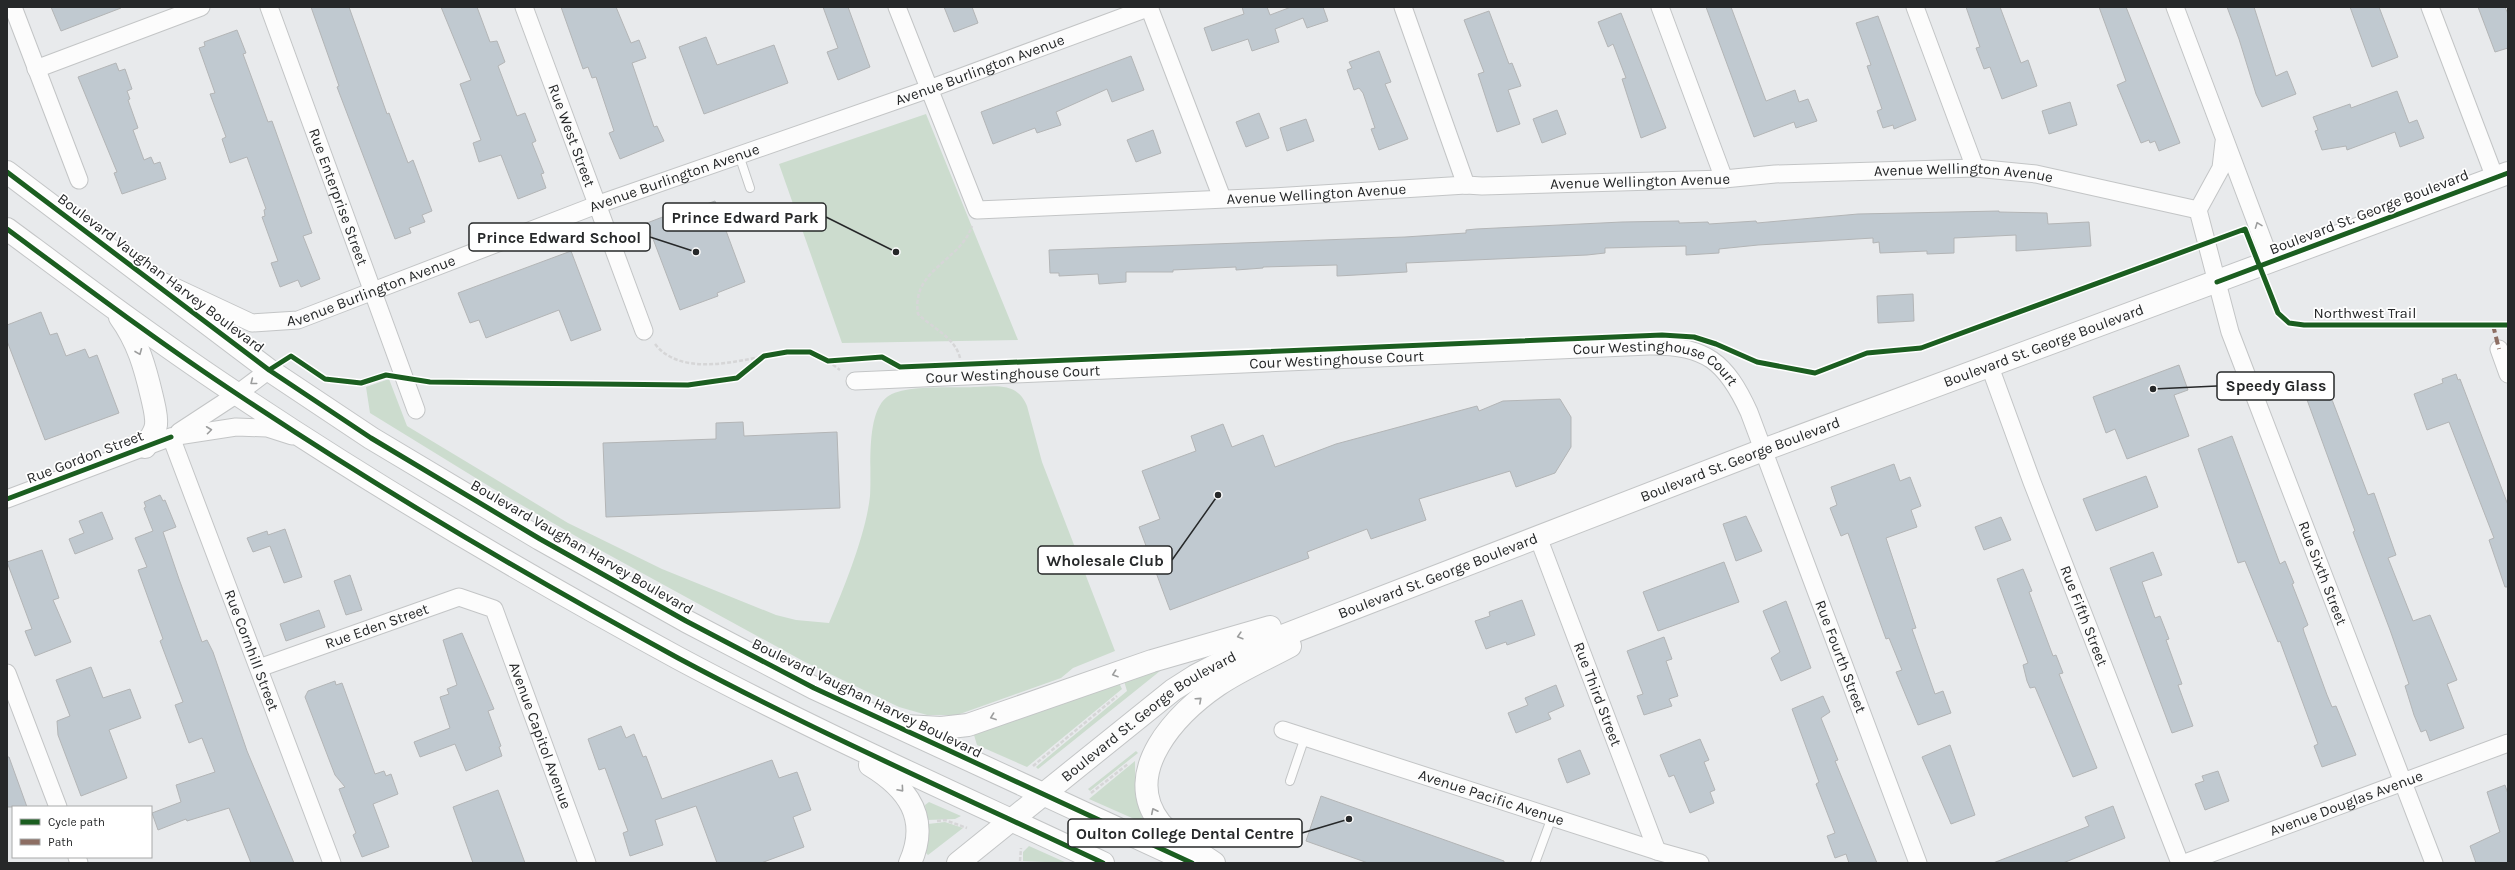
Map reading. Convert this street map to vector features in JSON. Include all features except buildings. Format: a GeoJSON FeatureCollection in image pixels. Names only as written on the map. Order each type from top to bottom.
{"type":"FeatureCollection","features":[{"type":"Feature","properties":{"kind":"main road","name":"Boulevard Vaughan Harvey Boulevard"},"geometry":{"type":"LineString","coordinates":[[7,172],[269,370],[371,438],[540,539],[686,621],[814,688],[888,724],[1192,863]]}},
{"type":"Feature","properties":{"kind":"main road","name":"Boulevard St. George Boulevard"},"geometry":{"type":"LineString","coordinates":[[958,863],[1152,706],[1194,676],[1241,652],[1763,450],[2501,176]]}},
{"type":"Feature","properties":{"kind":"main road"},"geometry":{"type":"LineString","coordinates":[[7,229],[112,306],[237,394],[309,441],[556,591],[680,659],[799,720],[1103,863]]}},
{"type":"Feature","properties":{"kind":"main road"},"geometry":{"type":"LineString","coordinates":[[112,306],[133,336],[144,364],[156,419],[154,434],[145,447]]}},
{"type":"Feature","properties":{"kind":"main road"},"geometry":{"type":"LineString","coordinates":[[888,724],[941,728],[974,724],[1152,661],[1412,586]]}},
{"type":"Feature","properties":{"kind":"main road"},"geometry":{"type":"LineString","coordinates":[[1214,863],[1160,823],[1149,800],[1147,786],[1150,765],[1158,746],[1166,734],[1181,716],[1203,696],[1235,674],[1412,586]]}},
{"type":"Feature","properties":{"kind":"main road"},"geometry":{"type":"LineString","coordinates":[[799,720],[876,769],[901,788],[912,805],[917,824],[916,842],[910,863]]}},
{"type":"Feature","properties":{"kind":"street"},"geometry":{"type":"LineString","coordinates":[[13,7],[79,180]]}},
{"type":"Feature","properties":{"kind":"street"},"geometry":{"type":"LineString","coordinates":[[36,69],[201,7]]}},
{"type":"Feature","properties":{"kind":"street","name":"Rue Enterprise Street"},"geometry":{"type":"LineString","coordinates":[[269,7],[416,410]]}},
{"type":"Feature","properties":{"kind":"street","name":"Rue West Street"},"geometry":{"type":"LineString","coordinates":[[524,7],[599,204],[644,331]]}},
{"type":"Feature","properties":{"kind":"street"},"geometry":{"type":"LineString","coordinates":[[897,7],[977,210]]}},
{"type":"Feature","properties":{"kind":"street"},"geometry":{"type":"LineString","coordinates":[[1150,7],[1222,198]]}},
{"type":"Feature","properties":{"kind":"street","name":"Avenue Burlington Avenue"},"geometry":{"type":"LineString","coordinates":[[135,268],[252,323],[298,320],[599,204],[929,89],[1150,7]]}},
{"type":"Feature","properties":{"kind":"street"},"geometry":{"type":"LineString","coordinates":[[1403,7],[1466,185]]}},
{"type":"Feature","properties":{"kind":"street"},"geometry":{"type":"LineString","coordinates":[[1660,7],[1724,179]]}},
{"type":"Feature","properties":{"kind":"street"},"geometry":{"type":"LineString","coordinates":[[1915,7],[1975,168]]}},
{"type":"Feature","properties":{"kind":"street"},"geometry":{"type":"LineString","coordinates":[[2176,7],[2271,262]]}},
{"type":"Feature","properties":{"kind":"street"},"geometry":{"type":"LineString","coordinates":[[2430,7],[2501,176]]}},
{"type":"Feature","properties":{"kind":"street"},"geometry":{"type":"LineString","coordinates":[[2217,282],[2198,210],[2221,168],[2224,153],[2224,136]]}},
{"type":"Feature","properties":{"kind":"street","name":"Avenue Wellington Avenue"},"geometry":{"type":"LineString","coordinates":[[977,210],[1466,185],[1482,186],[1724,179],[1775,174],[1975,168],[2036,174],[2198,210]]}},
{"type":"Feature","properties":{"kind":"street","name":"Rue Sixth Street"},"geometry":{"type":"LineString","coordinates":[[2217,282],[2230,332],[2434,863]]}},
{"type":"Feature","properties":{"kind":"street","name":"Cour Westinghouse Court"},"geometry":{"type":"LineString","coordinates":[[854,381],[1667,346],[1695,350],[1719,366],[1737,388],[1763,450]]}},
{"type":"Feature","properties":{"kind":"street"},"geometry":{"type":"LineString","coordinates":[[2499,349],[2508,374]]}},
{"type":"Feature","properties":{"kind":"street","name":"Rue Fifth Street"},"geometry":{"type":"LineString","coordinates":[[1990,367],[2035,489],[2180,863]]}},
{"type":"Feature","properties":{"kind":"street","name":"Rue Gordon Street"},"geometry":{"type":"LineString","coordinates":[[7,500],[171,437],[237,394],[269,370]]}},
{"type":"Feature","properties":{"kind":"street","name":"Rue Gordon Street"},"geometry":{"type":"LineString","coordinates":[[171,437],[244,427],[267,428],[309,441]]}},
{"type":"Feature","properties":{"kind":"street","name":"Rue Cornhill Street"},"geometry":{"type":"LineString","coordinates":[[171,437],[332,863]]}},
{"type":"Feature","properties":{"kind":"street","name":"Rue Fourth Street"},"geometry":{"type":"LineString","coordinates":[[1763,450],[1918,863]]}},
{"type":"Feature","properties":{"kind":"street","name":"Rue Third Street"},"geometry":{"type":"LineString","coordinates":[[1538,537],[1657,851]]}},
{"type":"Feature","properties":{"kind":"street","name":"Rue Eden Street"},"geometry":{"type":"LineString","coordinates":[[259,668],[460,597],[494,609]]}},
{"type":"Feature","properties":{"kind":"street","name":"Avenue Capitol Avenue"},"geometry":{"type":"LineString","coordinates":[[494,609],[587,863]]}},
{"type":"Feature","properties":{"kind":"street"},"geometry":{"type":"LineString","coordinates":[[7,673],[58,806]]}},
{"type":"Feature","properties":{"kind":"street","name":"Avenue Pacific Avenue"},"geometry":{"type":"LineString","coordinates":[[1283,730],[1657,851],[1700,863]]}},
{"type":"Feature","properties":{"kind":"street","name":"Avenue Douglas Avenue"},"geometry":{"type":"LineString","coordinates":[[2185,863],[2508,743]]}},
{"type":"Feature","properties":{"kind":"lane"},"geometry":{"type":"LineString","coordinates":[[739,155],[750,188]]}},
{"type":"Feature","properties":{"kind":"lane"},"geometry":{"type":"LineString","coordinates":[[1290,781],[1305,737]]}},
{"type":"Feature","properties":{"kind":"lane"},"geometry":{"type":"LineString","coordinates":[[1535,863],[1552,817]]}},
{"type":"Feature","properties":{"kind":"path"},"geometry":{"type":"LineString","coordinates":[[964,376],[959,353],[937,327],[918,314],[917,305],[919,292],[928,275],[966,240],[977,210]]}},
{"type":"Feature","properties":{"kind":"path"},"geometry":{"type":"LineString","coordinates":[[644,331],[659,349],[676,360],[699,364],[733,363],[764,356]]}},
{"type":"Feature","properties":{"kind":"path"},"geometry":{"type":"LineString","coordinates":[[1028,771],[1118,695]]}},
{"type":"Feature","properties":{"kind":"path"},"geometry":{"type":"LineString","coordinates":[[1090,794],[1130,763]]}},
{"type":"Feature","properties":{"kind":"path"},"geometry":{"type":"LineString","coordinates":[[934,822],[946,820],[967,828]]}},
{"type":"Feature","properties":{"kind":"path"},"geometry":{"type":"LineString","coordinates":[[1020,861],[1021,849]]}},
{"type":"Feature","properties":{"kind":"green space"},"geometry":{"type":"Polygon","coordinates":[[[926,114],[1018,340],[842,343],[779,164],[926,114]]]}},
{"type":"Feature","properties":{"kind":"green space"},"geometry":{"type":"Polygon","coordinates":[[[389,379],[407,426],[568,523],[662,569],[776,615],[796,620],[829,623],[848,577],[868,511],[870,496],[872,429],[875,416],[880,405],[887,397],[895,393],[917,388],[992,386],[1013,390],[1018,393],[1027,406],[1042,462],[1115,651],[1073,668],[1061,678],[957,715],[927,715],[899,707],[803,661],[600,550],[492,488],[370,413],[366,387],[389,379]]]}},
{"type":"Feature","properties":{"kind":"green space"},"geometry":{"type":"Polygon","coordinates":[[[1165,667],[1038,769],[1036,767],[1127,691],[1124,681],[1165,667]]]}},
{"type":"Feature","properties":{"kind":"green space"},"geometry":{"type":"Polygon","coordinates":[[[1119,683],[1122,689],[1027,767],[977,745],[974,735],[1119,683]]]}},
{"type":"Feature","properties":{"kind":"green space"},"geometry":{"type":"Polygon","coordinates":[[[1136,751],[1138,753],[1090,791],[1088,789],[1136,751]]]}},
{"type":"Feature","properties":{"kind":"green space"},"geometry":{"type":"Polygon","coordinates":[[[1135,761],[1135,794],[1143,820],[1141,822],[1089,799],[1135,761]]]}},
{"type":"Feature","properties":{"kind":"green space"},"geometry":{"type":"Polygon","coordinates":[[[929,802],[961,816],[955,819],[927,820],[925,805],[929,802]]]}},
{"type":"Feature","properties":{"kind":"green space"},"geometry":{"type":"Polygon","coordinates":[[[945,822],[963,828],[928,855],[925,852],[928,824],[945,822]]]}},
{"type":"Feature","properties":{"kind":"green space"},"geometry":{"type":"Polygon","coordinates":[[[1029,846],[1067,863],[1023,861],[1023,852],[1029,846]]]}},
{"type":"Feature","properties":{"kind":"marked path"},"geometry":{"type":"LineString","coordinates":[[2493,325],[2499,349]]}},
{"type":"Feature","properties":{"kind":"cycle path"},"geometry":{"type":"LineString","coordinates":[[7,172],[269,370],[371,438],[540,539],[686,621],[814,688],[1192,863]]}},
{"type":"Feature","properties":{"kind":"cycle path"},"geometry":{"type":"LineString","coordinates":[[2217,282],[2508,173]]}},
{"type":"Feature","properties":{"kind":"cycle path"},"geometry":{"type":"LineString","coordinates":[[7,229],[152,335],[240,396],[401,499],[511,564],[678,658],[783,712],[1103,863]]}},
{"type":"Feature","properties":{"kind":"cycle path","name":"Northwest Trail"},"geometry":{"type":"LineString","coordinates":[[269,370],[291,356],[325,379],[361,383],[386,375],[430,382],[688,385],[737,378],[764,356],[787,352],[810,352],[828,361],[882,357],[900,367],[1662,335],[1694,337],[1716,344],[1757,362],[1815,373],[1867,353],[1921,348],[2245,229],[2278,313],[2289,323],[2304,325],[2508,325]]}},
{"type":"Feature","properties":{"kind":"cycle path"},"geometry":{"type":"LineString","coordinates":[[7,499],[171,437]]}},
{"type":"Feature","properties":{"kind":"place","name":"Prince Edward School"},"geometry":{"type":"Point","coordinates":[696,252]}},
{"type":"Feature","properties":{"kind":"place","name":"Prince Edward Park"},"geometry":{"type":"Point","coordinates":[896,252]}},
{"type":"Feature","properties":{"kind":"place","name":"Speedy Glass"},"geometry":{"type":"Point","coordinates":[2153,389]}},
{"type":"Feature","properties":{"kind":"place","name":"Wholesale Club"},"geometry":{"type":"Point","coordinates":[1218,495]}},
{"type":"Feature","properties":{"kind":"place","name":"Oulton College Dental Centre"},"geometry":{"type":"Point","coordinates":[1349,819]}}]}
